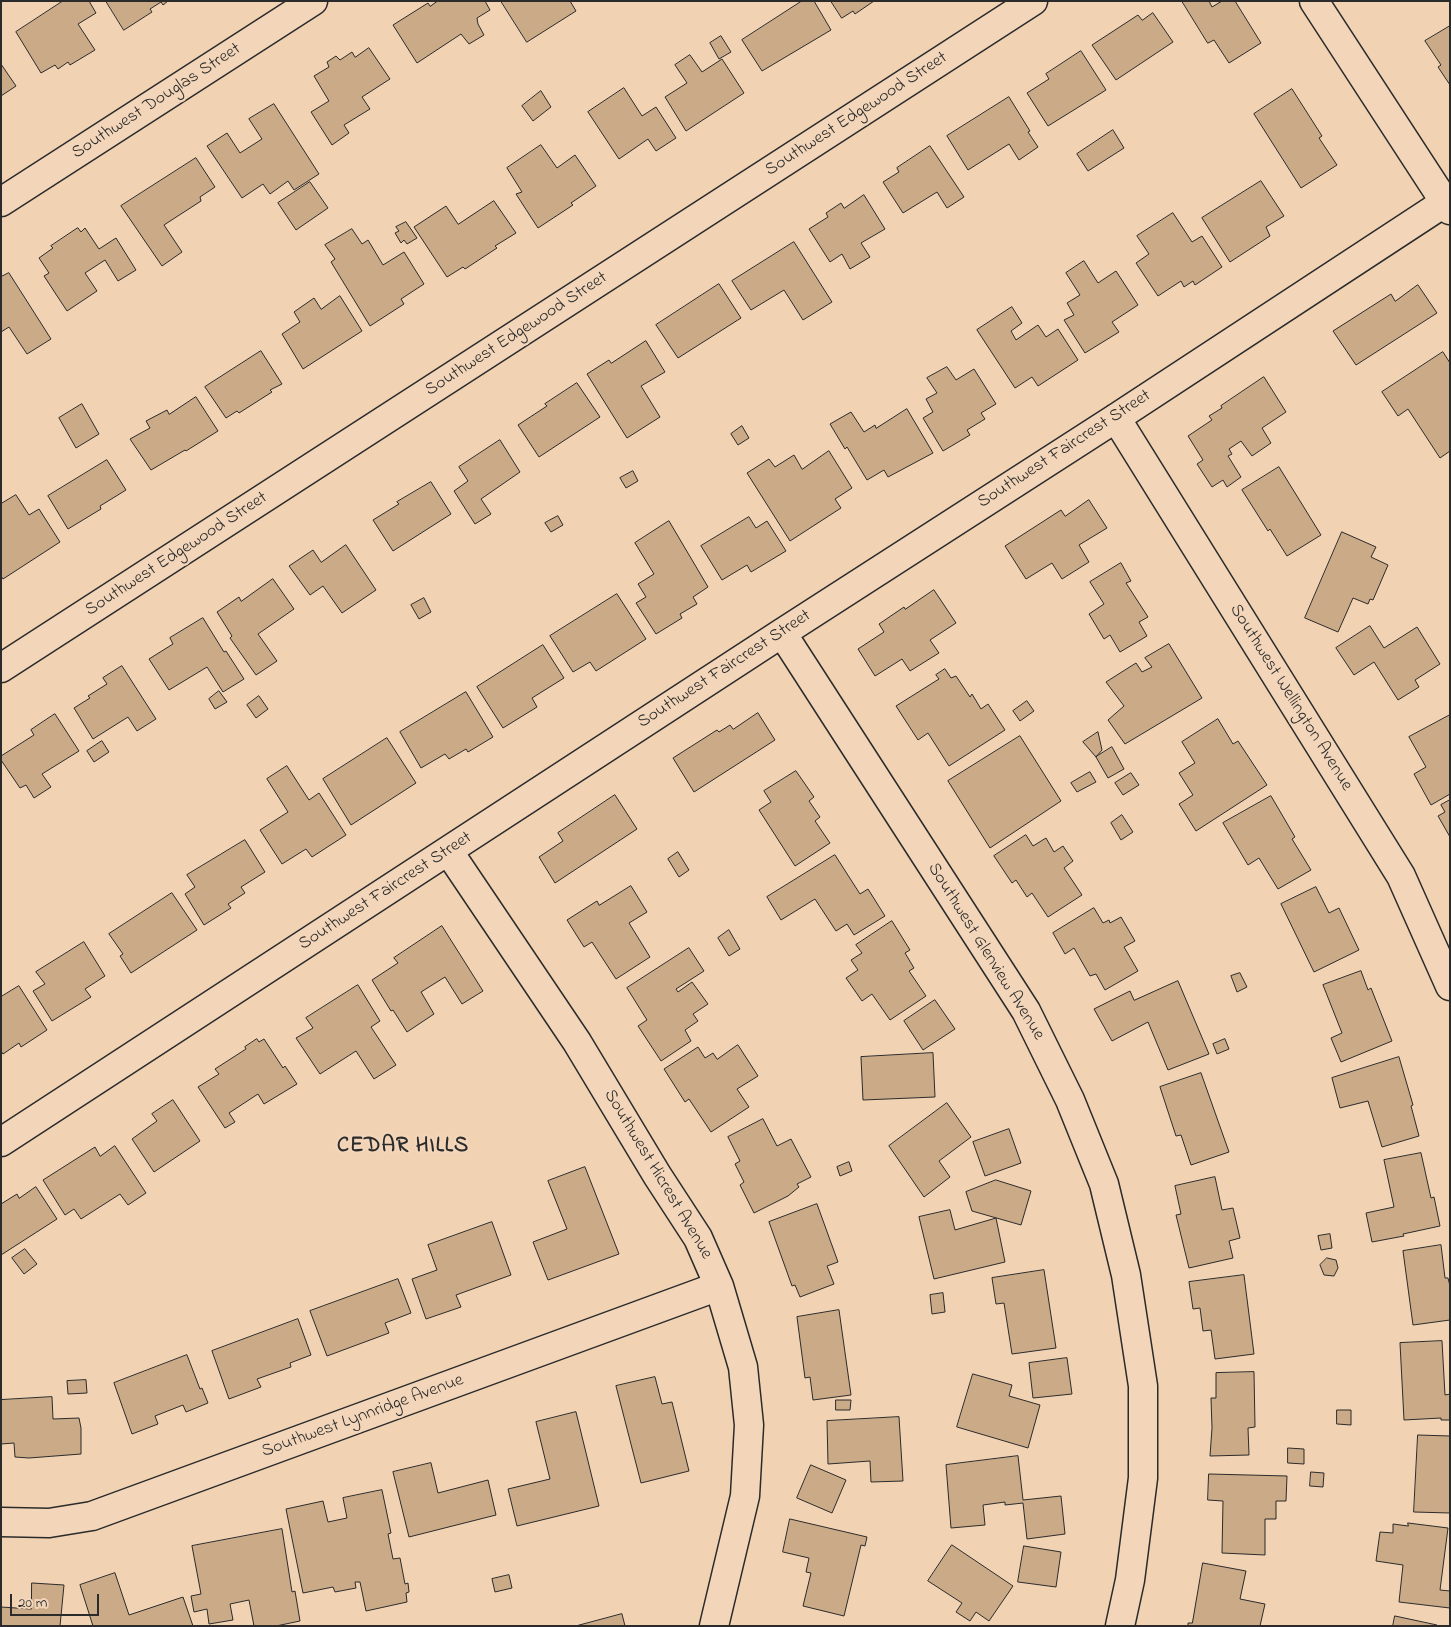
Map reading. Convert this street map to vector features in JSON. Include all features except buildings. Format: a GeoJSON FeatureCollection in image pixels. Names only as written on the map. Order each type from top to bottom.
{"type":"FeatureCollection","features":[{"type":"Feature","properties":{"kind":"street","name":"Southwest Douglas Street"},"geometry":{"type":"LineString","coordinates":[[1,202],[313,1]]}},
{"type":"Feature","properties":{"kind":"street","name":"Southwest Edgewood Street"},"geometry":{"type":"LineString","coordinates":[[1,668],[1033,1]]}},
{"type":"Feature","properties":{"kind":"street"},"geometry":{"type":"LineString","coordinates":[[1314,1],[1448,204]]}},
{"type":"Feature","properties":{"kind":"street","name":"Southwest Faircrest Street"},"geometry":{"type":"LineString","coordinates":[[1,1142],[782,633],[1448,204]]}},
{"type":"Feature","properties":{"kind":"street","name":"Southwest Wellington Avenue"},"geometry":{"type":"LineString","coordinates":[[1116,418],[1401,876],[1450,986]]}},
{"type":"Feature","properties":{"kind":"street","name":"Southwest Glenview Avenue"},"geometry":{"type":"LineString","coordinates":[[782,633],[1026,1011],[1070,1100],[1104,1184],[1126,1275],[1142,1386],[1142,1478],[1130,1580],[1120,1626]]}},
{"type":"Feature","properties":{"kind":"street","name":"Southwest Hicrest Avenue"},"geometry":{"type":"LineString","coordinates":[[448,852],[577,1042],[657,1175],[698,1238],[720,1286],[743,1368],[749,1425],[745,1496],[714,1626]]}},
{"type":"Feature","properties":{"kind":"street","name":"Southwest Lynnridge Avenue"},"geometry":{"type":"LineString","coordinates":[[1,1522],[49,1523],[92,1516],[720,1286]]}},
{"type":"Feature","properties":{"kind":"district","name":"CEDAR HILLS"},"geometry":{"type":"Point","coordinates":[403,1147]}}]}
